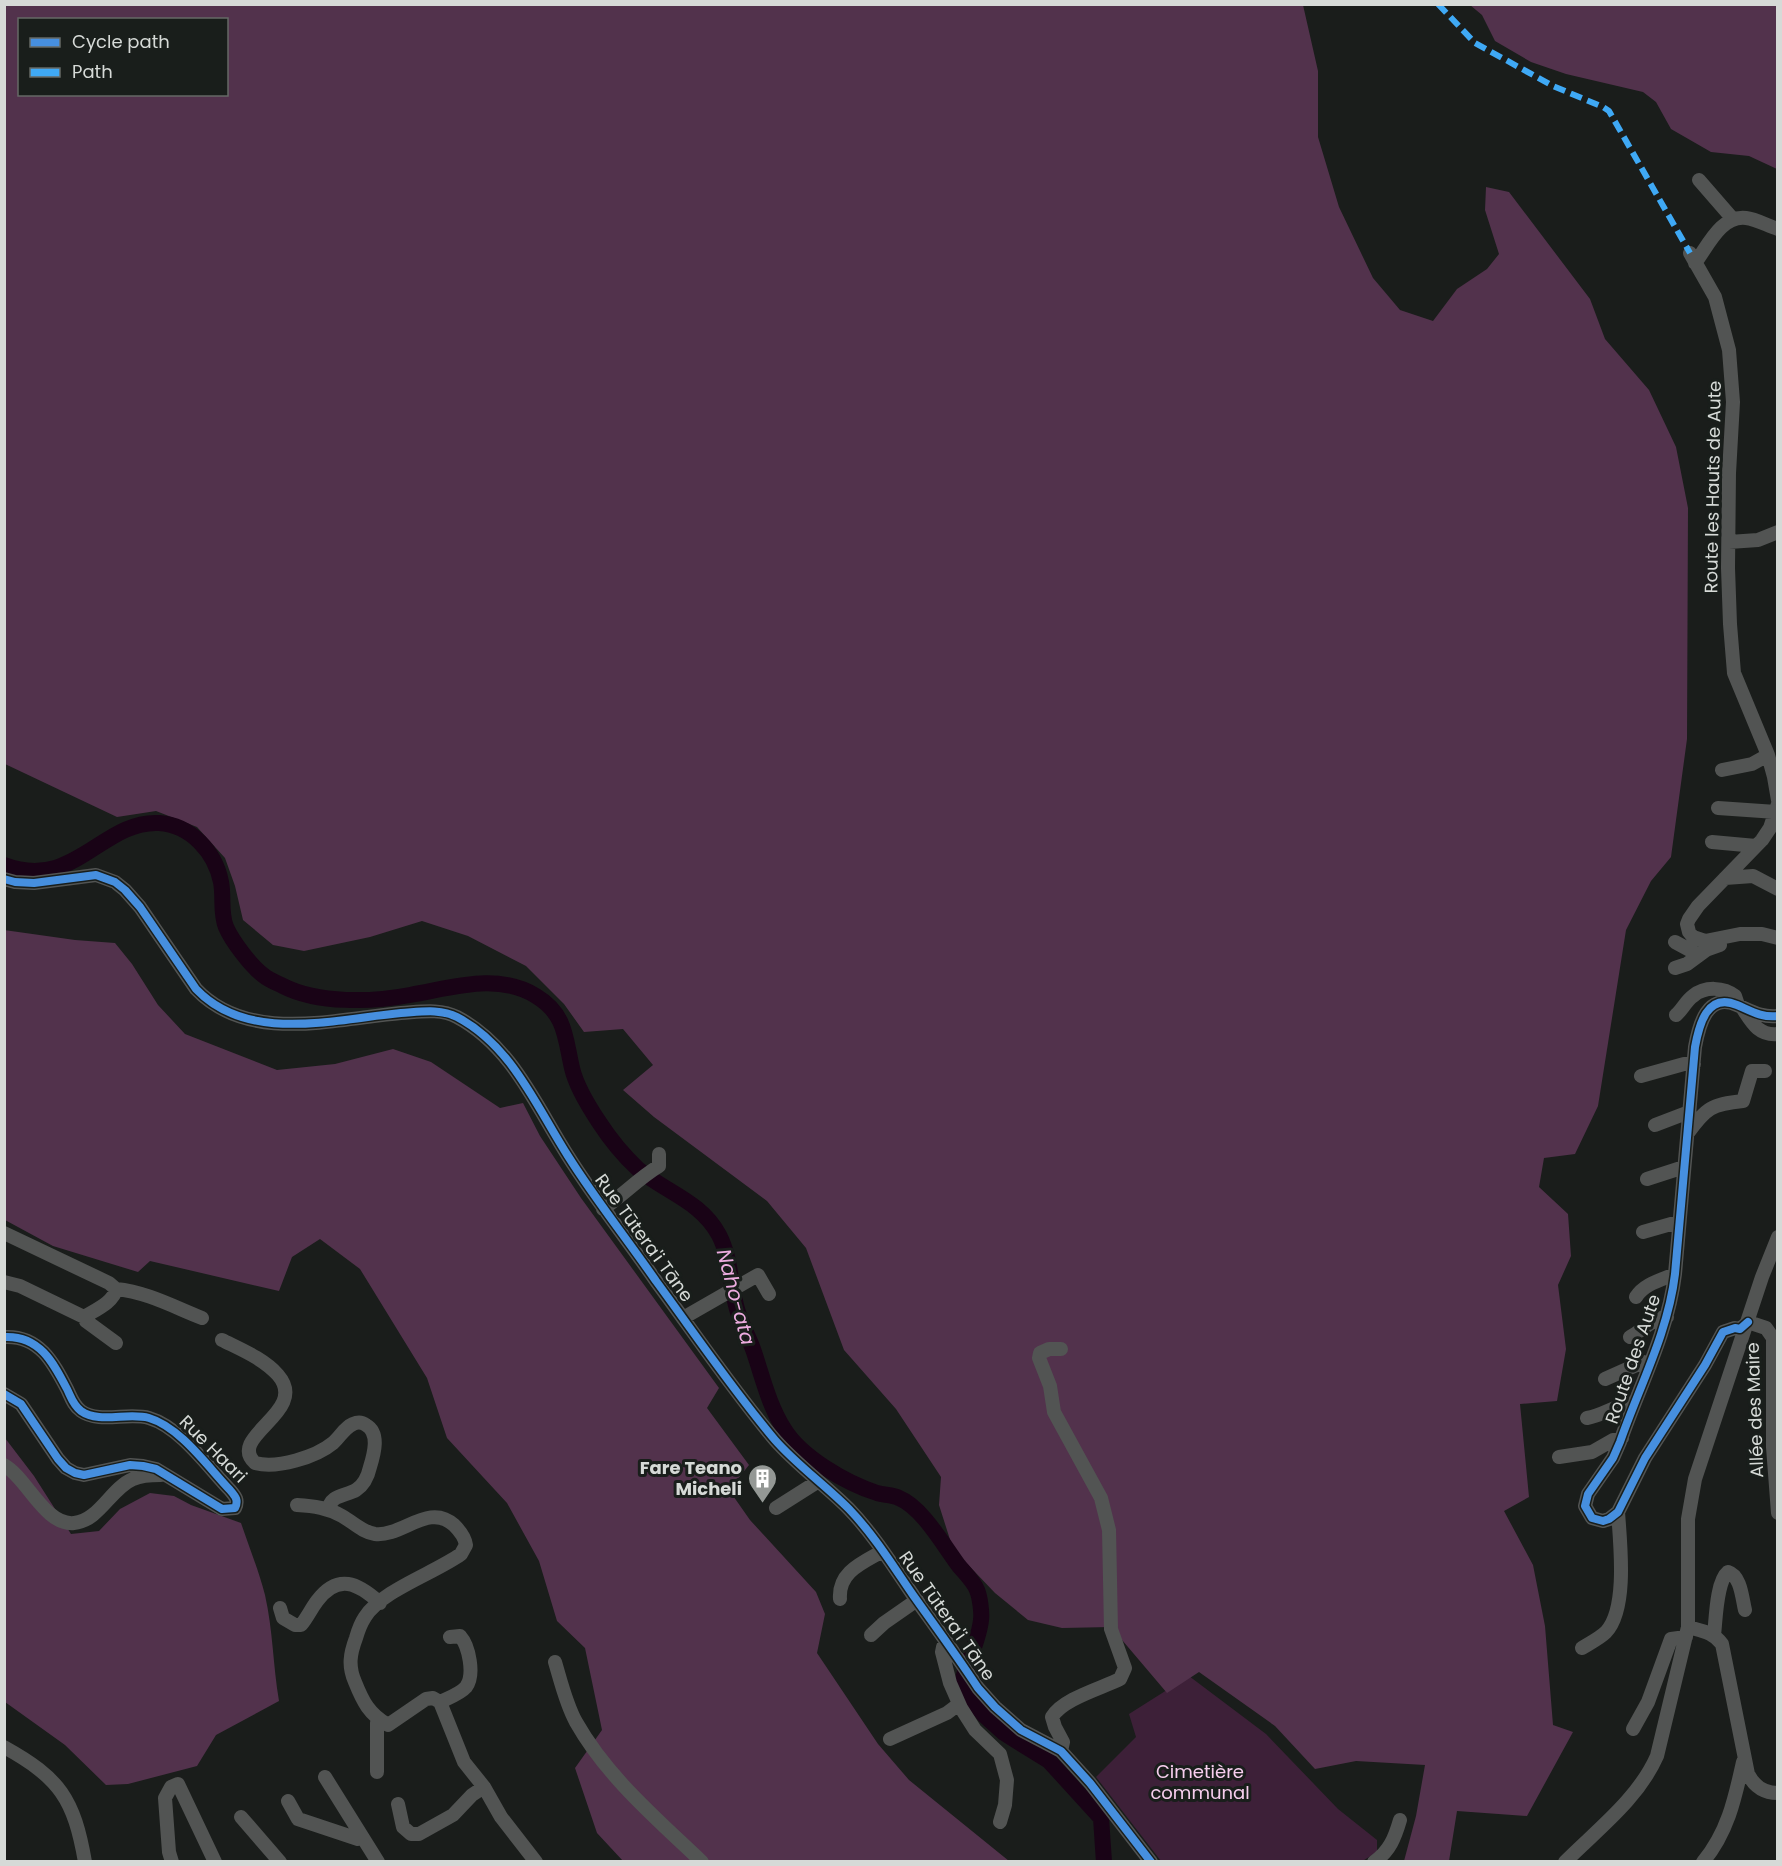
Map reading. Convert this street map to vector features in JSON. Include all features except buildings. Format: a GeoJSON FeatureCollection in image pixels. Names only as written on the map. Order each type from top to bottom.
{"type":"FeatureCollection","features":[{"type":"Feature","properties":{"kind":"street"},"geometry":{"type":"LineString","coordinates":[[1699,180],[1732,218],[1747,218],[1778,229]]}},
{"type":"Feature","properties":{"kind":"street","name":"Route les Hauts de Aute"},"geometry":{"type":"LineString","coordinates":[[1732,218],[1693,258],[1715,297],[1725,331],[1732,373],[1729,543],[1730,624],[1734,673],[1768,755]]}},
{"type":"Feature","properties":{"kind":"street"},"geometry":{"type":"LineString","coordinates":[[1729,543],[1758,540],[1778,532]]}},
{"type":"Feature","properties":{"kind":"street"},"geometry":{"type":"LineString","coordinates":[[1722,770],[1752,764],[1768,755],[1774,777],[1777,805],[1770,828],[1756,846],[1698,906],[1687,924],[1689,932],[1698,940],[1705,941],[1740,934],[1762,934],[1778,938]]}},
{"type":"Feature","properties":{"kind":"street"},"geometry":{"type":"LineString","coordinates":[[1718,808],[1777,805]]}},
{"type":"Feature","properties":{"kind":"street"},"geometry":{"type":"LineString","coordinates":[[1712,842],[1756,846]]}},
{"type":"Feature","properties":{"kind":"street","name":"Rue Tūtera'i Tāne"},"geometry":{"type":"LineString","coordinates":[[4,879],[34,883],[96,875],[115,882],[140,907],[196,989],[205,998],[240,1016],[296,1024],[439,1011],[456,1016],[486,1037],[510,1063],[538,1103],[566,1154],[603,1209],[711,1358],[776,1442],[849,1509],[883,1551],[978,1688],[994,1707],[1021,1730],[1061,1750],[1151,1862]]}},
{"type":"Feature","properties":{"kind":"street"},"geometry":{"type":"LineString","coordinates":[[1725,878],[1753,876],[1778,889]]}},
{"type":"Feature","properties":{"kind":"street"},"geometry":{"type":"LineString","coordinates":[[1675,968],[1721,945],[1724,938]]}},
{"type":"Feature","properties":{"kind":"street"},"geometry":{"type":"LineString","coordinates":[[1675,942],[1699,955]]}},
{"type":"Feature","properties":{"kind":"street"},"geometry":{"type":"LineString","coordinates":[[1676,1015],[1692,997],[1701,991],[1711,989],[1730,992],[1736,996],[1740,1006],[1760,1031],[1778,1034]]}},
{"type":"Feature","properties":{"kind":"street","name":"Route des Aute"},"geometry":{"type":"LineString","coordinates":[[1618,1512],[1609,1519],[1597,1520],[1587,1511],[1586,1506],[1588,1494],[1613,1458],[1622,1438],[1667,1317],[1675,1274],[1678,1222],[1698,1030],[1704,1015],[1718,1005],[1726,1003],[1740,1006]]}},
{"type":"Feature","properties":{"kind":"street"},"geometry":{"type":"LineString","coordinates":[[1740,1006],[1764,1016],[1778,1016]]}},
{"type":"Feature","properties":{"kind":"street"},"geometry":{"type":"LineString","coordinates":[[1641,1076],[1684,1064],[1694,1064]]}},
{"type":"Feature","properties":{"kind":"street"},"geometry":{"type":"LineString","coordinates":[[1687,1135],[1707,1109],[1716,1105],[1743,1101],[1752,1071],[1765,1071]]}},
{"type":"Feature","properties":{"kind":"street"},"geometry":{"type":"LineString","coordinates":[[1655,1125],[1689,1112]]}},
{"type":"Feature","properties":{"kind":"street"},"geometry":{"type":"LineString","coordinates":[[603,1209],[659,1166],[659,1154]]}},
{"type":"Feature","properties":{"kind":"street"},"geometry":{"type":"LineString","coordinates":[[1647,1179],[1684,1167]]}},
{"type":"Feature","properties":{"kind":"street"},"geometry":{"type":"LineString","coordinates":[[1643,1232],[1678,1222]]}},
{"type":"Feature","properties":{"kind":"street"},"geometry":{"type":"LineString","coordinates":[[4,1233],[109,1282],[116,1289],[132,1290],[149,1295],[202,1318]]}},
{"type":"Feature","properties":{"kind":"street"},"geometry":{"type":"LineString","coordinates":[[1565,1862],[1638,1789],[1652,1768],[1661,1743],[1687,1632],[1690,1498],[1706,1442],[1776,1243]]}},
{"type":"Feature","properties":{"kind":"street"},"geometry":{"type":"LineString","coordinates":[[1636,1297],[1640,1290],[1675,1274]]}},
{"type":"Feature","properties":{"kind":"street"},"geometry":{"type":"LineString","coordinates":[[683,1318],[758,1275],[769,1294]]}},
{"type":"Feature","properties":{"kind":"street"},"geometry":{"type":"LineString","coordinates":[[4,1282],[20,1286],[84,1317],[86,1321],[116,1343]]}},
{"type":"Feature","properties":{"kind":"street"},"geometry":{"type":"LineString","coordinates":[[84,1317],[110,1300],[116,1293],[116,1289]]}},
{"type":"Feature","properties":{"kind":"street"},"geometry":{"type":"LineString","coordinates":[[1630,1336],[1659,1318],[1667,1317]]}},
{"type":"Feature","properties":{"kind":"street"},"geometry":{"type":"LineString","coordinates":[[1582,1648],[1605,1632],[1614,1618],[1619,1598],[1618,1512],[1646,1458],[1705,1365],[1723,1332],[1735,1328],[1740,1329],[1748,1322]]}},
{"type":"Feature","properties":{"kind":"street","name":"Allée des Maire"},"geometry":{"type":"LineString","coordinates":[[1748,1322],[1766,1328],[1773,1338],[1773,1447],[1778,1513]]}},
{"type":"Feature","properties":{"kind":"street","name":"Rue Haari"},"geometry":{"type":"LineString","coordinates":[[4,1336],[23,1339],[45,1351],[54,1363],[75,1406],[84,1413],[95,1417],[129,1415],[148,1418],[162,1424],[197,1454],[230,1490],[236,1497],[235,1508],[222,1509],[156,1469],[144,1466],[130,1466],[84,1475],[75,1473],[66,1468],[58,1459],[21,1404],[4,1394]]}},
{"type":"Feature","properties":{"kind":"street"},"geometry":{"type":"LineString","coordinates":[[222,1340],[260,1360],[278,1375],[284,1384],[285,1398],[280,1408],[249,1446],[250,1457],[255,1463],[264,1465],[282,1463],[315,1454],[332,1444],[346,1428],[355,1423],[364,1424],[372,1431],[375,1438],[374,1450],[366,1480],[356,1490],[342,1494],[333,1500],[329,1505],[329,1510]]}},
{"type":"Feature","properties":{"kind":"street"},"geometry":{"type":"LineString","coordinates":[[1061,1349],[1049,1349],[1040,1353],[1039,1358],[1050,1386],[1054,1412],[1101,1498],[1108,1530],[1111,1629],[1125,1668],[1120,1679],[1065,1704],[1054,1713],[1052,1717],[1055,1727],[1063,1742],[1061,1750]]}},
{"type":"Feature","properties":{"kind":"street"},"geometry":{"type":"LineString","coordinates":[[1605,1379],[1642,1362],[1650,1364]]}},
{"type":"Feature","properties":{"kind":"street"},"geometry":{"type":"LineString","coordinates":[[1587,1418],[1596,1417],[1622,1403],[1635,1402]]}},
{"type":"Feature","properties":{"kind":"street"},"geometry":{"type":"LineString","coordinates":[[1559,1457],[1592,1452],[1613,1440],[1622,1438]]}},
{"type":"Feature","properties":{"kind":"street"},"geometry":{"type":"LineString","coordinates":[[4,1465],[15,1473],[53,1516],[61,1522],[71,1524],[81,1522],[90,1516],[118,1488],[132,1479],[163,1475]]}},
{"type":"Feature","properties":{"kind":"street"},"geometry":{"type":"LineString","coordinates":[[776,1508],[817,1482]]}},
{"type":"Feature","properties":{"kind":"street"},"geometry":{"type":"LineString","coordinates":[[297,1505],[318,1506],[329,1510],[363,1530],[376,1534],[389,1532],[424,1519],[441,1518],[453,1524],[464,1538],[465,1547],[458,1556],[398,1590],[364,1618],[354,1642],[350,1662],[352,1674],[362,1697],[374,1716],[388,1725],[426,1699],[433,1698],[440,1702],[464,1762],[536,1862]]}},
{"type":"Feature","properties":{"kind":"street"},"geometry":{"type":"LineString","coordinates":[[840,1599],[839,1587],[850,1571],[883,1551]]}},
{"type":"Feature","properties":{"kind":"street"},"geometry":{"type":"LineString","coordinates":[[1714,1635],[1721,1583],[1728,1572],[1737,1580],[1744,1610]]}},
{"type":"Feature","properties":{"kind":"street"},"geometry":{"type":"LineString","coordinates":[[280,1608],[283,1618],[288,1623],[301,1625],[323,1594],[342,1584],[355,1584],[366,1590],[380,1603]]}},
{"type":"Feature","properties":{"kind":"street"},"geometry":{"type":"LineString","coordinates":[[871,1635],[917,1600]]}},
{"type":"Feature","properties":{"kind":"street"},"geometry":{"type":"LineString","coordinates":[[1633,1729],[1648,1702],[1671,1639],[1687,1632],[1714,1635],[1722,1644],[1748,1774],[1762,1790],[1778,1793]]}},
{"type":"Feature","properties":{"kind":"street"},"geometry":{"type":"LineString","coordinates":[[440,1702],[462,1690],[467,1685],[470,1676],[465,1642],[460,1636],[450,1637]]}},
{"type":"Feature","properties":{"kind":"street"},"geometry":{"type":"LineString","coordinates":[[948,1643],[942,1652],[959,1704],[975,1730],[1000,1754],[1007,1780],[1005,1805],[1000,1822]]}},
{"type":"Feature","properties":{"kind":"street"},"geometry":{"type":"LineString","coordinates":[[555,1662],[571,1711],[584,1734],[612,1772],[642,1805],[702,1862]]}},
{"type":"Feature","properties":{"kind":"street"},"geometry":{"type":"LineString","coordinates":[[890,1739],[922,1726],[959,1704]]}},
{"type":"Feature","properties":{"kind":"street"},"geometry":{"type":"LineString","coordinates":[[377,1772],[377,1723],[379,1720]]}},
{"type":"Feature","properties":{"kind":"street"},"geometry":{"type":"LineString","coordinates":[[4,1747],[38,1767],[60,1788],[74,1814],[86,1862]]}},
{"type":"Feature","properties":{"kind":"street"},"geometry":{"type":"LineString","coordinates":[[1703,1862],[1713,1850],[1731,1812],[1745,1755]]}},
{"type":"Feature","properties":{"kind":"street"},"geometry":{"type":"LineString","coordinates":[[325,1777],[378,1862]]}},
{"type":"Feature","properties":{"kind":"street"},"geometry":{"type":"LineString","coordinates":[[172,1862],[169,1852],[165,1798],[171,1787],[178,1784],[215,1862]]}},
{"type":"Feature","properties":{"kind":"street"},"geometry":{"type":"LineString","coordinates":[[398,1804],[403,1827],[411,1834],[419,1834],[453,1815],[472,1795],[484,1787]]}},
{"type":"Feature","properties":{"kind":"street"},"geometry":{"type":"LineString","coordinates":[[288,1800],[298,1819],[358,1839],[363,1838]]}},
{"type":"Feature","properties":{"kind":"street"},"geometry":{"type":"LineString","coordinates":[[241,1817],[280,1862]]}},
{"type":"Feature","properties":{"kind":"street"},"geometry":{"type":"LineString","coordinates":[[1374,1862],[1389,1848],[1400,1820]]}},
{"type":"Feature","properties":{"kind":"green space","name":"Cimetière communal"},"geometry":{"type":"Polygon","coordinates":[[[1189,1676],[1266,1734],[1338,1809],[1377,1840],[1377,1852],[1361,1862],[1161,1861],[1096,1777],[1136,1737],[1129,1714],[1189,1676]]]}},
{"type":"Feature","properties":{"kind":"shaded area"},"geometry":{"type":"Polygon","coordinates":[[[5,5],[1303,5],[1318,71],[1318,137],[1339,207],[1373,278],[1400,310],[1433,321],[1457,289],[1487,269],[1499,254],[1485,210],[1486,187],[1509,192],[1590,299],[1605,339],[1649,390],[1676,447],[1688,508],[1687,739],[1671,857],[1651,881],[1626,930],[1598,1106],[1575,1154],[1544,1158],[1539,1187],[1568,1214],[1571,1256],[1558,1285],[1566,1349],[1557,1401],[1520,1404],[1529,1497],[1504,1511],[1533,1565],[1545,1626],[1553,1725],[1573,1732],[1527,1816],[1457,1811],[1449,1861],[1404,1861],[1416,1816],[1425,1765],[1356,1761],[1315,1769],[1275,1726],[1199,1672],[1167,1693],[1111,1627],[1062,1628],[1028,1620],[995,1593],[953,1549],[939,1505],[941,1477],[896,1409],[844,1350],[806,1248],[767,1201],[654,1117],[623,1090],[653,1065],[623,1029],[584,1032],[564,1004],[526,966],[468,936],[422,921],[370,937],[304,951],[273,945],[243,920],[225,858],[197,827],[156,811],[117,817],[5,764],[5,5]]]}},
{"type":"Feature","properties":{"kind":"shaded area"},"geometry":{"type":"Polygon","coordinates":[[[1470,5],[1777,5],[1777,169],[1749,156],[1711,152],[1671,129],[1656,102],[1643,92],[1566,74],[1531,62],[1495,41],[1482,15],[1470,5]]]}},
{"type":"Feature","properties":{"kind":"shaded area"},"geometry":{"type":"Polygon","coordinates":[[[4,930],[115,943],[132,964],[158,1005],[185,1034],[277,1070],[335,1064],[393,1049],[431,1062],[500,1108],[523,1103],[540,1136],[581,1198],[719,1388],[707,1408],[749,1465],[729,1490],[750,1520],[816,1592],[825,1614],[817,1653],[878,1744],[909,1780],[1009,1861],[623,1861],[597,1833],[575,1768],[602,1730],[585,1648],[557,1621],[539,1561],[507,1503],[447,1438],[427,1378],[360,1269],[320,1239],[292,1257],[279,1291],[150,1261],[138,1272],[53,1246],[5,1220],[4,930]]]}},
{"type":"Feature","properties":{"kind":"shaded area"},"geometry":{"type":"Polygon","coordinates":[[[5,1438],[34,1476],[71,1534],[99,1531],[120,1509],[150,1493],[174,1496],[191,1505],[241,1523],[265,1595],[279,1701],[216,1735],[197,1766],[128,1784],[106,1785],[65,1745],[5,1702],[5,1438]]]}},
{"type":"Feature","properties":{"kind":"waterway","name":"Naho-ata"},"geometry":{"type":"LineString","coordinates":[[4,865],[28,871],[50,869],[69,863],[121,832],[139,825],[159,823],[171,825],[200,842],[213,860],[221,882],[223,916],[229,933],[253,966],[276,983],[312,996],[346,1000],[395,997],[490,983],[521,989],[546,1003],[563,1028],[574,1075],[580,1089],[608,1135],[638,1169],[693,1205],[711,1223],[719,1235],[726,1253],[739,1315],[774,1411],[784,1429],[801,1449],[838,1476],[865,1489],[897,1497],[908,1503],[924,1518],[974,1584],[979,1597],[981,1617],[978,1635],[963,1679],[968,1697],[1004,1733],[1049,1761],[1101,1818],[1104,1862]]}},
{"type":"Feature","properties":{"kind":"marked path"},"geometry":{"type":"LineString","coordinates":[[1438,4],[1475,43],[1553,86],[1609,111],[1690,253]]}},
{"type":"Feature","properties":{"kind":"cycle path"},"geometry":{"type":"LineString","coordinates":[[4,879],[34,883],[96,875],[115,882],[140,907],[196,989],[217,1006],[241,1017],[293,1024],[321,1023],[422,1011],[450,1014],[476,1029],[493,1044],[521,1079],[589,1188],[759,1421],[775,1440],[849,1509],[867,1529],[978,1688],[1021,1730],[1061,1751],[1090,1783],[1151,1862]]}},
{"type":"Feature","properties":{"kind":"cycle path"},"geometry":{"type":"LineString","coordinates":[[1748,1322],[1740,1329],[1735,1328],[1723,1332],[1705,1365],[1645,1458],[1618,1512],[1603,1521],[1592,1518],[1585,1506],[1588,1494],[1613,1458],[1620,1442],[1660,1339],[1671,1296],[1675,1274],[1695,1047],[1699,1029],[1706,1013],[1718,1003],[1727,1002],[1762,1015],[1778,1016]]}},
{"type":"Feature","properties":{"kind":"cycle path"},"geometry":{"type":"LineString","coordinates":[[4,1337],[27,1340],[36,1345],[56,1369],[74,1404],[88,1415],[149,1418],[172,1430],[193,1449],[232,1492],[236,1500],[235,1508],[222,1509],[156,1469],[143,1466],[130,1465],[84,1475],[75,1473],[66,1468],[58,1459],[21,1404],[4,1394]]}},
{"type":"Feature","properties":{"kind":"place","name":"Fare Teano Micheli"},"geometry":{"type":"Point","coordinates":[763,1504]}}]}
